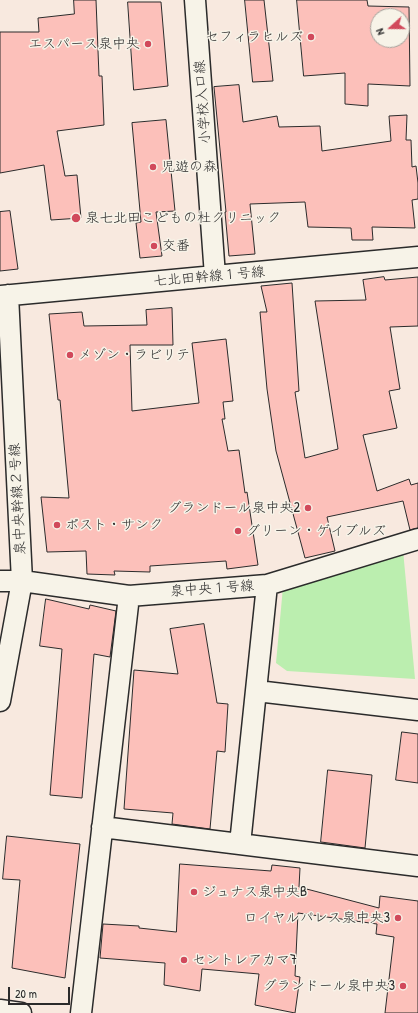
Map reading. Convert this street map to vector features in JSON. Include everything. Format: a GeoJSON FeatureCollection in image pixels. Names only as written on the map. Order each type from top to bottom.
{"type":"FeatureCollection","features":[{"type":"Feature","properties":{"kind":"street","name":"小学校入口線"},"geometry":{"type":"LineString","coordinates":[[195,0],[215,276]]}},
{"type":"Feature","properties":{"kind":"street","name":"七北田幹線１号線"},"geometry":{"type":"LineString","coordinates":[[4,296],[418,257]]}},
{"type":"Feature","properties":{"kind":"street","name":"泉中央幹線２号線"},"geometry":{"type":"LineString","coordinates":[[0,701],[22,581],[4,296]]}},
{"type":"Feature","properties":{"kind":"street","name":"泉中央１号線"},"geometry":{"type":"LineString","coordinates":[[0,581],[22,581],[129,596],[267,585],[418,539]]}},
{"type":"Feature","properties":{"kind":"street"},"geometry":{"type":"LineString","coordinates":[[240,844],[267,585]]}},
{"type":"Feature","properties":{"kind":"street"},"geometry":{"type":"LineString","coordinates":[[81,1013],[129,596]]}},
{"type":"Feature","properties":{"kind":"street"},"geometry":{"type":"LineString","coordinates":[[257,691],[418,710]]}},
{"type":"Feature","properties":{"kind":"street"},"geometry":{"type":"LineString","coordinates":[[102,827],[418,866]]}},
{"type":"Feature","properties":{"kind":"street"},"geometry":{"type":"LineString","coordinates":[[0,1010],[22,1013]]}},
{"type":"Feature","properties":{"kind":"green space"},"geometry":{"type":"Polygon","coordinates":[[[403,550],[415,679],[287,671],[276,663],[283,587],[403,550]]]}},
{"type":"Feature","properties":{"kind":"building"},"geometry":{"type":"Polygon","coordinates":[[[74,0],[96,0],[99,76],[102,76],[104,125],[57,131],[65,176],[77,175],[81,218],[51,220],[44,165],[0,173],[0,32],[39,32],[38,18],[74,14],[74,0]]]}},
{"type":"Feature","properties":{"kind":"building"},"geometry":{"type":"Polygon","coordinates":[[[245,0],[264,0],[273,81],[253,82],[245,0]]]}},
{"type":"Feature","properties":{"kind":"building"},"geometry":{"type":"Polygon","coordinates":[[[297,0],[367,0],[368,6],[409,7],[370,8],[370,48],[410,48],[410,86],[368,84],[368,106],[345,104],[345,73],[304,76],[297,0]]]}},
{"type":"Feature","properties":{"kind":"building","name":"エスパース泉中央"},"geometry":{"type":"Polygon","coordinates":[[[128,2],[161,2],[168,86],[134,90],[128,2]]]}},
{"type":"Feature","properties":{"kind":"building"},"geometry":{"type":"Polygon","coordinates":[[[239,85],[243,122],[277,116],[279,127],[320,126],[322,151],[391,141],[389,116],[407,115],[406,140],[411,140],[412,167],[416,166],[418,183],[418,199],[412,200],[415,228],[372,227],[373,240],[352,240],[351,228],[308,227],[305,202],[250,204],[255,254],[229,256],[214,87],[239,85]]]}},
{"type":"Feature","properties":{"kind":"building","name":"児遊の森"},"geometry":{"type":"Polygon","coordinates":[[[166,120],[175,211],[156,212],[162,256],[140,258],[136,223],[141,222],[132,123],[166,120]]]}},
{"type":"Feature","properties":{"kind":"building"},"geometry":{"type":"Polygon","coordinates":[[[10,211],[18,269],[0,271],[0,212],[10,211]]]}},
{"type":"Feature","properties":{"kind":"building"},"geometry":{"type":"Polygon","coordinates":[[[384,277],[385,280],[418,277],[418,326],[390,327],[400,389],[389,391],[397,428],[363,435],[377,491],[409,479],[411,485],[418,483],[418,528],[410,530],[403,501],[327,517],[335,551],[305,558],[276,451],[267,389],[260,312],[267,312],[261,286],[292,283],[299,391],[295,392],[305,458],[338,449],[315,301],[366,300],[363,280],[384,277]]]}},
{"type":"Feature","properties":{"kind":"building"},"geometry":{"type":"Polygon","coordinates":[[[172,308],[173,345],[130,345],[132,411],[199,403],[192,343],[226,339],[233,401],[223,402],[225,419],[222,419],[228,451],[239,450],[258,565],[227,569],[226,561],[150,566],[150,572],[114,571],[115,575],[87,574],[86,551],[47,552],[41,497],[69,498],[60,400],[58,400],[49,314],[82,312],[84,326],[147,325],[146,310],[172,308]]]}},
{"type":"Feature","properties":{"kind":"building"},"geometry":{"type":"Polygon","coordinates":[[[46,599],[89,609],[90,605],[116,611],[110,657],[94,654],[82,798],[50,795],[62,649],[40,646],[46,599]]]}},
{"type":"Feature","properties":{"kind":"building"},"geometry":{"type":"Polygon","coordinates":[[[204,624],[217,703],[228,704],[225,752],[217,751],[210,829],[172,824],[173,813],[124,809],[134,670],[178,674],[170,629],[204,624]]]}},
{"type":"Feature","properties":{"kind":"building"},"geometry":{"type":"Polygon","coordinates":[[[402,732],[418,734],[418,783],[396,780],[402,732]]]}},
{"type":"Feature","properties":{"kind":"building"},"geometry":{"type":"Polygon","coordinates":[[[328,770],[372,775],[365,848],[321,842],[328,770]]]}},
{"type":"Feature","properties":{"kind":"building"},"geometry":{"type":"Polygon","coordinates":[[[7,836],[80,844],[65,978],[12,968],[20,880],[3,879],[7,836]]]}},
{"type":"Feature","properties":{"kind":"building"},"geometry":{"type":"Polygon","coordinates":[[[180,864],[271,871],[272,865],[300,868],[299,887],[379,908],[380,896],[418,901],[418,1013],[385,1013],[394,937],[376,934],[377,924],[298,913],[295,976],[300,977],[295,1013],[255,1005],[259,974],[202,969],[200,991],[164,985],[165,963],[100,958],[103,924],[139,926],[139,928],[176,932],[180,864]]]}},
{"type":"Feature","properties":{"kind":"place","name":"セフィラヒルズ"},"geometry":{"type":"Point","coordinates":[311,37]}},
{"type":"Feature","properties":{"kind":"place","name":"エスパース泉中央"},"geometry":{"type":"Point","coordinates":[148,44]}},
{"type":"Feature","properties":{"kind":"place","name":"児遊の森"},"geometry":{"type":"Point","coordinates":[153,167]}},
{"type":"Feature","properties":{"kind":"place","name":"泉七北田こどもの杜クリニック"},"geometry":{"type":"Point","coordinates":[76,218]}},
{"type":"Feature","properties":{"kind":"place","name":"交番"},"geometry":{"type":"Point","coordinates":[154,246]}},
{"type":"Feature","properties":{"kind":"place","name":"メゾン・ラビリテ"},"geometry":{"type":"Point","coordinates":[70,355]}},
{"type":"Feature","properties":{"kind":"place","name":"グランドール泉中央2"},"geometry":{"type":"Point","coordinates":[308,508]}},
{"type":"Feature","properties":{"kind":"place","name":"ポスト・サンク"},"geometry":{"type":"Point","coordinates":[57,525]}},
{"type":"Feature","properties":{"kind":"place","name":"グリーン・ゲイブルズ"},"geometry":{"type":"Point","coordinates":[238,531]}},
{"type":"Feature","properties":{"kind":"place","name":"ジュナス泉中央B"},"geometry":{"type":"Point","coordinates":[194,892]}},
{"type":"Feature","properties":{"kind":"place","name":"ロイヤルパレス泉中央3"},"geometry":{"type":"Point","coordinates":[398,918]}},
{"type":"Feature","properties":{"kind":"place","name":"セントレアカマ7"},"geometry":{"type":"Point","coordinates":[184,960]}},
{"type":"Feature","properties":{"kind":"place","name":"グランドール泉中央3"},"geometry":{"type":"Point","coordinates":[403,986]}}]}
